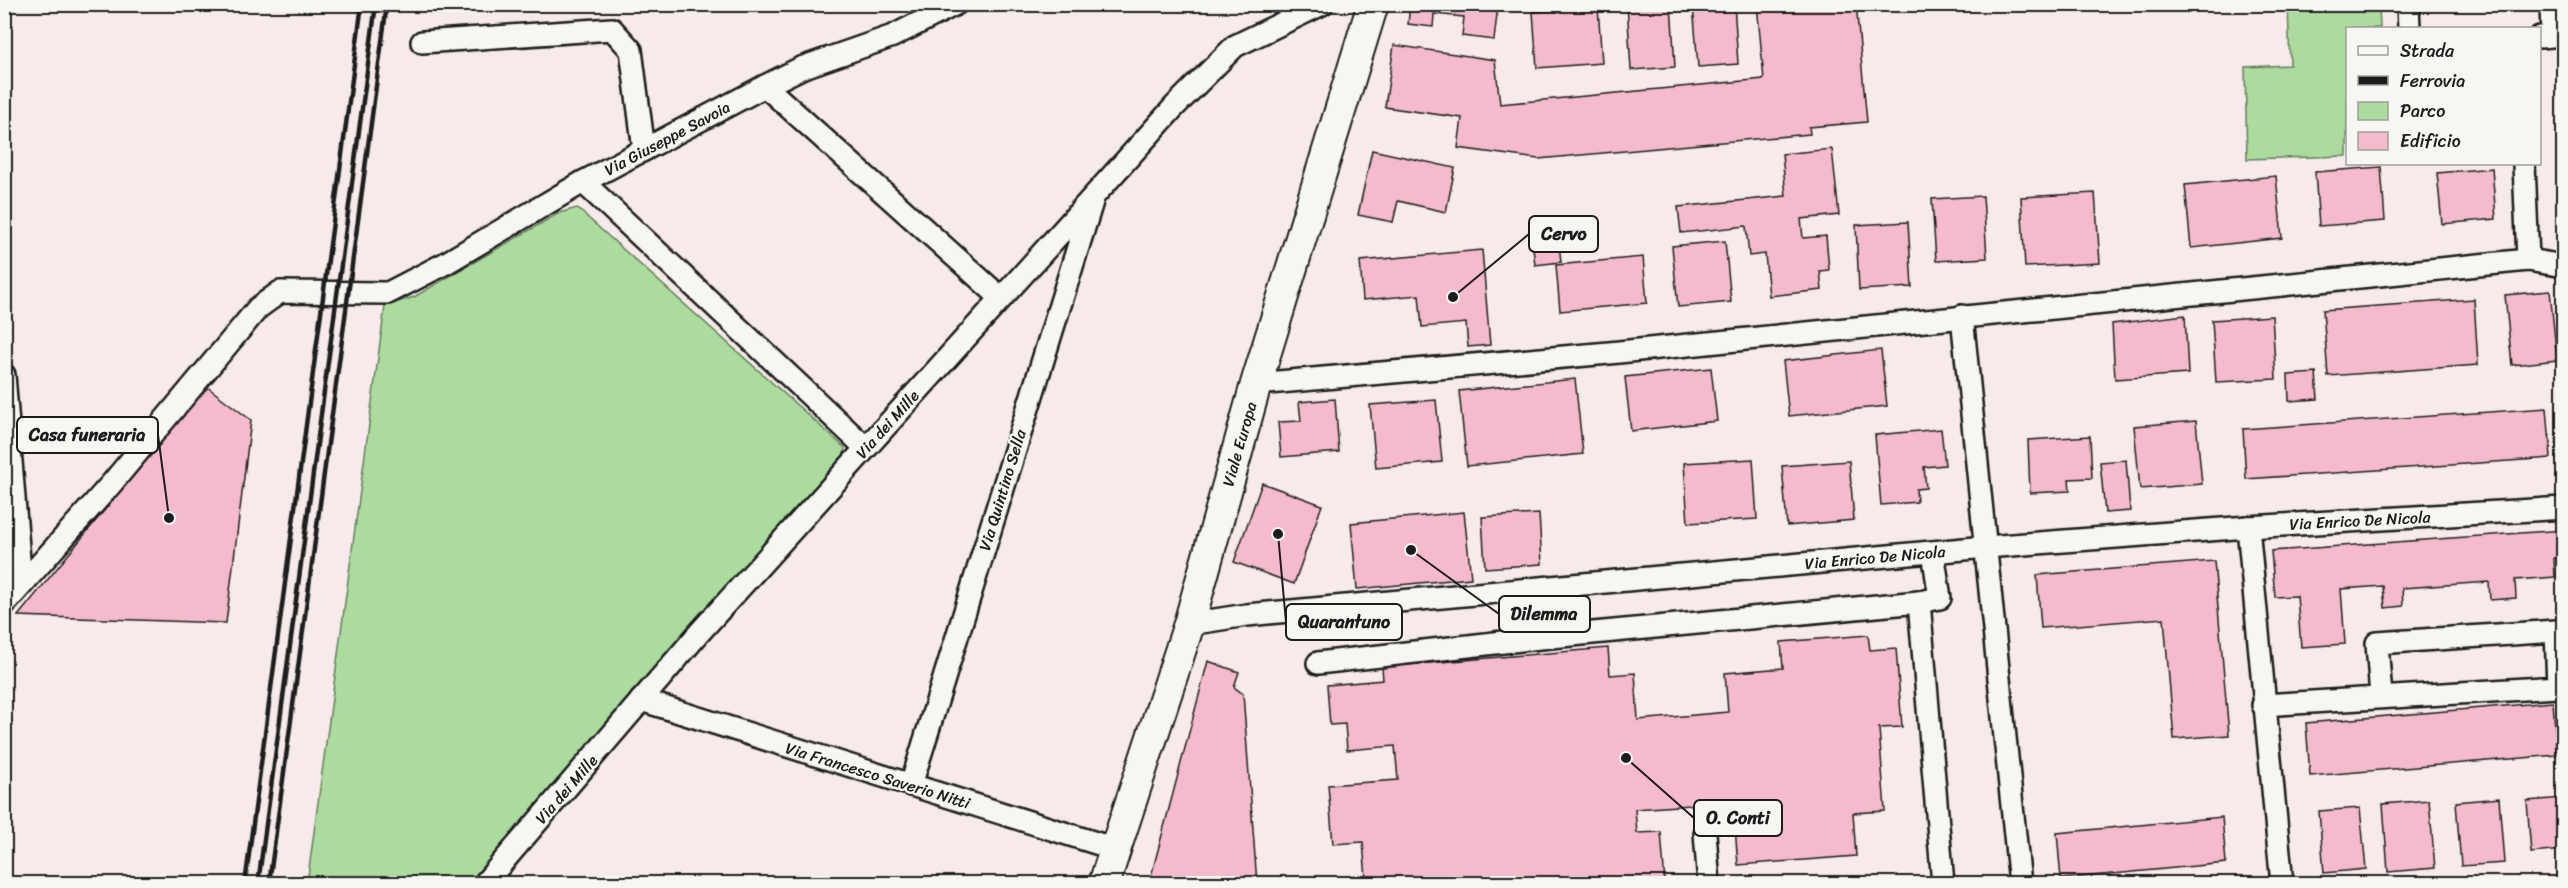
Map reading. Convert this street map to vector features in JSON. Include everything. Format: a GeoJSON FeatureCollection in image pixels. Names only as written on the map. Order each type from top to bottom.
{"type":"FeatureCollection","features":[{"type":"Feature","properties":{"kind":"main road","name":"Viale Europa"},"geometry":{"type":"LineString","coordinates":[[1104,884],[1188,624],[1256,384],[1373,4]]}},
{"type":"Feature","properties":{"kind":"street","name":"Via Giuseppe Savoia"},"geometry":{"type":"LineString","coordinates":[[21,584],[112,483],[258,308],[280,292],[388,293],[446,263],[583,182],[765,86],[801,68],[893,36],[956,4]]}},
{"type":"Feature","properties":{"kind":"street","name":"Via dei Mille"},"geometry":{"type":"LineString","coordinates":[[484,884],[641,700],[1175,106],[1235,46],[1322,4]]}},
{"type":"Feature","properties":{"kind":"street"},"geometry":{"type":"LineString","coordinates":[[2408,4],[2409,27]]}},
{"type":"Feature","properties":{"kind":"street"},"geometry":{"type":"LineString","coordinates":[[2541,37],[2552,36],[2551,4]]}},
{"type":"Feature","properties":{"kind":"street"},"geometry":{"type":"LineString","coordinates":[[422,42],[612,29],[631,50],[644,150]]}},
{"type":"Feature","properties":{"kind":"street"},"geometry":{"type":"LineString","coordinates":[[765,86],[1001,298]]}},
{"type":"Feature","properties":{"kind":"street"},"geometry":{"type":"LineString","coordinates":[[2524,165],[2528,260]]}},
{"type":"Feature","properties":{"kind":"street"},"geometry":{"type":"LineString","coordinates":[[583,182],[866,448]]}},
{"type":"Feature","properties":{"kind":"street","name":"Via Quintino Sella"},"geometry":{"type":"LineString","coordinates":[[911,785],[1094,195]]}},
{"type":"Feature","properties":{"kind":"street"},"geometry":{"type":"LineString","coordinates":[[1256,384],[1609,353],[2528,260],[2564,266]]}},
{"type":"Feature","properties":{"kind":"street"},"geometry":{"type":"LineString","coordinates":[[1962,316],[2020,884]]}},
{"type":"Feature","properties":{"kind":"street"},"geometry":{"type":"LineString","coordinates":[[4,375],[21,584],[4,605]]}},
{"type":"Feature","properties":{"kind":"street","name":"Via Enrico De Nicola"},"geometry":{"type":"LineString","coordinates":[[1188,624],[1247,615],[1986,547],[2248,527],[2564,508]]}},
{"type":"Feature","properties":{"kind":"street"},"geometry":{"type":"LineString","coordinates":[[2248,527],[2282,884]]}},
{"type":"Feature","properties":{"kind":"street"},"geometry":{"type":"LineString","coordinates":[[1318,663],[1530,639],[1919,602],[1940,598],[1933,552]]}},
{"type":"Feature","properties":{"kind":"street"},"geometry":{"type":"LineString","coordinates":[[1527,589],[1530,639]]}},
{"type":"Feature","properties":{"kind":"street"},"geometry":{"type":"LineString","coordinates":[[1919,602],[1943,884]]}},
{"type":"Feature","properties":{"kind":"street"},"geometry":{"type":"LineString","coordinates":[[2264,705],[2558,687],[2556,631],[2377,643],[2381,697]]}},
{"type":"Feature","properties":{"kind":"street","name":"Via Francesco Saverio Nitti"},"geometry":{"type":"LineString","coordinates":[[641,700],[1115,849]]}},
{"type":"Feature","properties":{"kind":"street"},"geometry":{"type":"LineString","coordinates":[[1705,833],[1709,884]]}},
{"type":"Feature","properties":{"kind":"green space"},"geometry":{"type":"Polygon","coordinates":[[[2288,5],[2379,5],[2380,27],[2346,27],[2346,156],[2247,159],[2245,67],[2290,65],[2288,5]]]}},
{"type":"Feature","properties":{"kind":"green space"},"geometry":{"type":"Polygon","coordinates":[[[577,208],[845,448],[843,458],[478,883],[307,884],[385,306],[414,297],[559,213],[577,208]]]}},
{"type":"Feature","properties":{"kind":"building"},"geometry":{"type":"Polygon","coordinates":[[[1410,4],[1498,6],[1494,40],[1462,36],[1464,17],[1434,14],[1433,27],[1408,24],[1410,4]]]}},
{"type":"Feature","properties":{"kind":"building"},"geometry":{"type":"Polygon","coordinates":[[[1627,4],[1671,4],[1675,67],[1631,70],[1627,4]]]}},
{"type":"Feature","properties":{"kind":"building"},"geometry":{"type":"Polygon","coordinates":[[[1693,4],[1734,4],[1738,64],[1698,67],[1693,4]]]}},
{"type":"Feature","properties":{"kind":"building"},"geometry":{"type":"Polygon","coordinates":[[[1757,4],[1856,4],[1867,122],[1809,127],[1810,134],[1538,159],[1458,148],[1462,118],[1385,107],[1394,45],[1495,60],[1500,104],[1764,79],[1757,4]]]}},
{"type":"Feature","properties":{"kind":"building"},"geometry":{"type":"Polygon","coordinates":[[[1598,7],[1602,63],[1537,68],[1533,12],[1598,7]]]}},
{"type":"Feature","properties":{"kind":"building"},"geometry":{"type":"Polygon","coordinates":[[[1832,149],[1839,215],[1801,219],[1803,238],[1826,236],[1829,270],[1820,271],[1822,290],[1769,296],[1765,254],[1749,256],[1746,226],[1681,233],[1678,207],[1786,196],[1782,154],[1832,149]]]}},
{"type":"Feature","properties":{"kind":"building"},"geometry":{"type":"Polygon","coordinates":[[[1372,150],[1455,168],[1446,212],[1398,201],[1393,222],[1358,215],[1372,150]]]}},
{"type":"Feature","properties":{"kind":"building"},"geometry":{"type":"Polygon","coordinates":[[[2381,167],[2385,221],[2319,226],[2315,172],[2381,167]]]}},
{"type":"Feature","properties":{"kind":"building"},"geometry":{"type":"Polygon","coordinates":[[[2492,168],[2496,219],[2442,224],[2437,173],[2492,168]]]}},
{"type":"Feature","properties":{"kind":"building"},"geometry":{"type":"Polygon","coordinates":[[[2276,176],[2282,238],[2191,248],[2185,185],[2276,176]]]}},
{"type":"Feature","properties":{"kind":"building"},"geometry":{"type":"Polygon","coordinates":[[[2095,193],[2100,263],[2025,267],[2021,197],[2095,193]]]}},
{"type":"Feature","properties":{"kind":"building"},"geometry":{"type":"Polygon","coordinates":[[[1983,196],[1987,258],[1936,261],[1932,199],[1983,196]]]}},
{"type":"Feature","properties":{"kind":"building"},"geometry":{"type":"Polygon","coordinates":[[[1908,222],[1912,287],[1859,290],[1856,225],[1908,222]]]}},
{"type":"Feature","properties":{"kind":"building"},"geometry":{"type":"Polygon","coordinates":[[[1725,241],[1731,302],[1678,307],[1672,246],[1725,241]]]}},
{"type":"Feature","properties":{"kind":"building"},"geometry":{"type":"Polygon","coordinates":[[[1559,244],[1561,262],[1535,265],[1533,247],[1559,244]]]}},
{"type":"Feature","properties":{"kind":"building"},"geometry":{"type":"Polygon","coordinates":[[[1482,250],[1490,345],[1468,347],[1466,323],[1422,327],[1419,295],[1363,300],[1360,261],[1482,250]]]}},
{"type":"Feature","properties":{"kind":"building"},"geometry":{"type":"Polygon","coordinates":[[[1643,257],[1647,303],[1560,311],[1556,265],[1643,257]]]}},
{"type":"Feature","properties":{"kind":"building"},"geometry":{"type":"Polygon","coordinates":[[[2550,291],[2557,360],[2512,365],[2505,295],[2550,291]]]}},
{"type":"Feature","properties":{"kind":"building"},"geometry":{"type":"Polygon","coordinates":[[[2474,299],[2478,365],[2328,376],[2323,310],[2474,299]]]}},
{"type":"Feature","properties":{"kind":"building"},"geometry":{"type":"Polygon","coordinates":[[[2185,315],[2188,374],[2115,379],[2112,324],[2185,315]]]}},
{"type":"Feature","properties":{"kind":"building"},"geometry":{"type":"Polygon","coordinates":[[[2272,316],[2276,379],[2216,382],[2212,320],[2272,316]]]}},
{"type":"Feature","properties":{"kind":"building"},"geometry":{"type":"Polygon","coordinates":[[[1881,350],[1887,406],[1789,416],[1783,361],[1881,350]]]}},
{"type":"Feature","properties":{"kind":"building"},"geometry":{"type":"Polygon","coordinates":[[[1711,368],[1717,421],[1631,431],[1625,377],[1711,368]]]}},
{"type":"Feature","properties":{"kind":"building"},"geometry":{"type":"Polygon","coordinates":[[[2316,373],[2318,399],[2289,401],[2288,375],[2316,373]]]}},
{"type":"Feature","properties":{"kind":"building"},"geometry":{"type":"Polygon","coordinates":[[[1575,379],[1583,454],[1467,466],[1459,391],[1575,379]]]}},
{"type":"Feature","properties":{"kind":"building"},"geometry":{"type":"Polygon","coordinates":[[[206,386],[251,420],[226,623],[18,616],[206,386]]]}},
{"type":"Feature","properties":{"kind":"building"},"geometry":{"type":"Polygon","coordinates":[[[1335,399],[1339,452],[1281,457],[1278,422],[1301,421],[1299,402],[1335,399]]]}},
{"type":"Feature","properties":{"kind":"building"},"geometry":{"type":"Polygon","coordinates":[[[1436,400],[1442,462],[1376,468],[1370,405],[1436,400]]]}},
{"type":"Feature","properties":{"kind":"building"},"geometry":{"type":"Polygon","coordinates":[[[2547,408],[2551,458],[2246,479],[2243,429],[2547,408]]]}},
{"type":"Feature","properties":{"kind":"building"},"geometry":{"type":"Polygon","coordinates":[[[2196,421],[2202,484],[2140,489],[2134,426],[2196,421]]]}},
{"type":"Feature","properties":{"kind":"building"},"geometry":{"type":"Polygon","coordinates":[[[1941,429],[1945,465],[1924,467],[1926,488],[1916,489],[1917,502],[1881,505],[1875,435],[1941,429]]]}},
{"type":"Feature","properties":{"kind":"building"},"geometry":{"type":"Polygon","coordinates":[[[2090,436],[2092,478],[2069,479],[2070,491],[2030,493],[2028,440],[2090,436]]]}},
{"type":"Feature","properties":{"kind":"building"},"geometry":{"type":"Polygon","coordinates":[[[1753,459],[1757,519],[1688,523],[1684,463],[1753,459]]]}},
{"type":"Feature","properties":{"kind":"building"},"geometry":{"type":"Polygon","coordinates":[[[2126,460],[2130,511],[2105,513],[2100,462],[2126,460]]]}},
{"type":"Feature","properties":{"kind":"building"},"geometry":{"type":"Polygon","coordinates":[[[1849,461],[1854,520],[1787,526],[1782,466],[1849,461]]]}},
{"type":"Feature","properties":{"kind":"building"},"geometry":{"type":"Polygon","coordinates":[[[1262,483],[1322,505],[1294,584],[1234,562],[1262,483]]]}},
{"type":"Feature","properties":{"kind":"building"},"geometry":{"type":"Polygon","coordinates":[[[1464,512],[1471,578],[1357,589],[1351,523],[1464,512]]]}},
{"type":"Feature","properties":{"kind":"building"},"geometry":{"type":"Polygon","coordinates":[[[1539,514],[1542,564],[1485,568],[1482,517],[1539,514]]]}},
{"type":"Feature","properties":{"kind":"building"},"geometry":{"type":"Polygon","coordinates":[[[2564,530],[2564,558],[2554,558],[2555,577],[2515,580],[2516,598],[2490,600],[2489,582],[2402,588],[2403,606],[2385,608],[2383,586],[2341,589],[2345,644],[2301,647],[2297,596],[2275,597],[2271,551],[2564,530]]]}},
{"type":"Feature","properties":{"kind":"building"},"geometry":{"type":"Polygon","coordinates":[[[2214,561],[2229,735],[2174,739],[2164,618],[2041,628],[2037,575],[2214,561]]]}},
{"type":"Feature","properties":{"kind":"building"},"geometry":{"type":"Polygon","coordinates":[[[1868,635],[1870,650],[1896,648],[1902,727],[1879,728],[1885,811],[1853,813],[1856,856],[1738,865],[1733,802],[1635,809],[1637,833],[1661,832],[1665,884],[1306,884],[1366,878],[1363,842],[1333,844],[1328,785],[1398,780],[1395,746],[1347,750],[1345,724],[1330,725],[1327,685],[1383,680],[1382,667],[1608,648],[1610,675],[1635,673],[1638,720],[1728,712],[1725,673],[1783,668],[1781,642],[1868,635]]]}},
{"type":"Feature","properties":{"kind":"building"},"geometry":{"type":"Polygon","coordinates":[[[1208,661],[1239,672],[1234,687],[1243,694],[1257,884],[1149,884],[1208,661]]]}},
{"type":"Feature","properties":{"kind":"building"},"geometry":{"type":"Polygon","coordinates":[[[2553,702],[2557,755],[2310,776],[2306,723],[2553,702]]]}},
{"type":"Feature","properties":{"kind":"building"},"geometry":{"type":"Polygon","coordinates":[[[2499,798],[2504,863],[2461,866],[2456,802],[2499,798]]]}},
{"type":"Feature","properties":{"kind":"building"},"geometry":{"type":"Polygon","coordinates":[[[2564,798],[2564,850],[2531,853],[2527,801],[2564,798]]]}},
{"type":"Feature","properties":{"kind":"building"},"geometry":{"type":"Polygon","coordinates":[[[2429,800],[2435,868],[2388,872],[2383,804],[2429,800]]]}},
{"type":"Feature","properties":{"kind":"building"},"geometry":{"type":"Polygon","coordinates":[[[2360,808],[2366,869],[2324,873],[2319,811],[2360,808]]]}},
{"type":"Feature","properties":{"kind":"building"},"geometry":{"type":"Polygon","coordinates":[[[2222,817],[2226,863],[2061,879],[2057,833],[2222,817]]]}},
{"type":"Feature","properties":{"kind":"railway"},"geometry":{"type":"LineString","coordinates":[[245,884],[362,4]]}},
{"type":"Feature","properties":{"kind":"railway"},"geometry":{"type":"LineString","coordinates":[[258,884],[376,4]]}},
{"type":"Feature","properties":{"kind":"railway"},"geometry":{"type":"LineString","coordinates":[[269,884],[387,4]]}},
{"type":"Feature","properties":{"kind":"place","name":"Cervo"},"geometry":{"type":"Point","coordinates":[1453,297]}},
{"type":"Feature","properties":{"kind":"place","name":"Casa funeraria"},"geometry":{"type":"Point","coordinates":[169,518]}},
{"type":"Feature","properties":{"kind":"place","name":"Quarantuno"},"geometry":{"type":"Point","coordinates":[1278,534]}},
{"type":"Feature","properties":{"kind":"place","name":"Dilemma"},"geometry":{"type":"Point","coordinates":[1411,550]}},
{"type":"Feature","properties":{"kind":"place","name":"O. Conti"},"geometry":{"type":"Point","coordinates":[1626,758]}}]}
